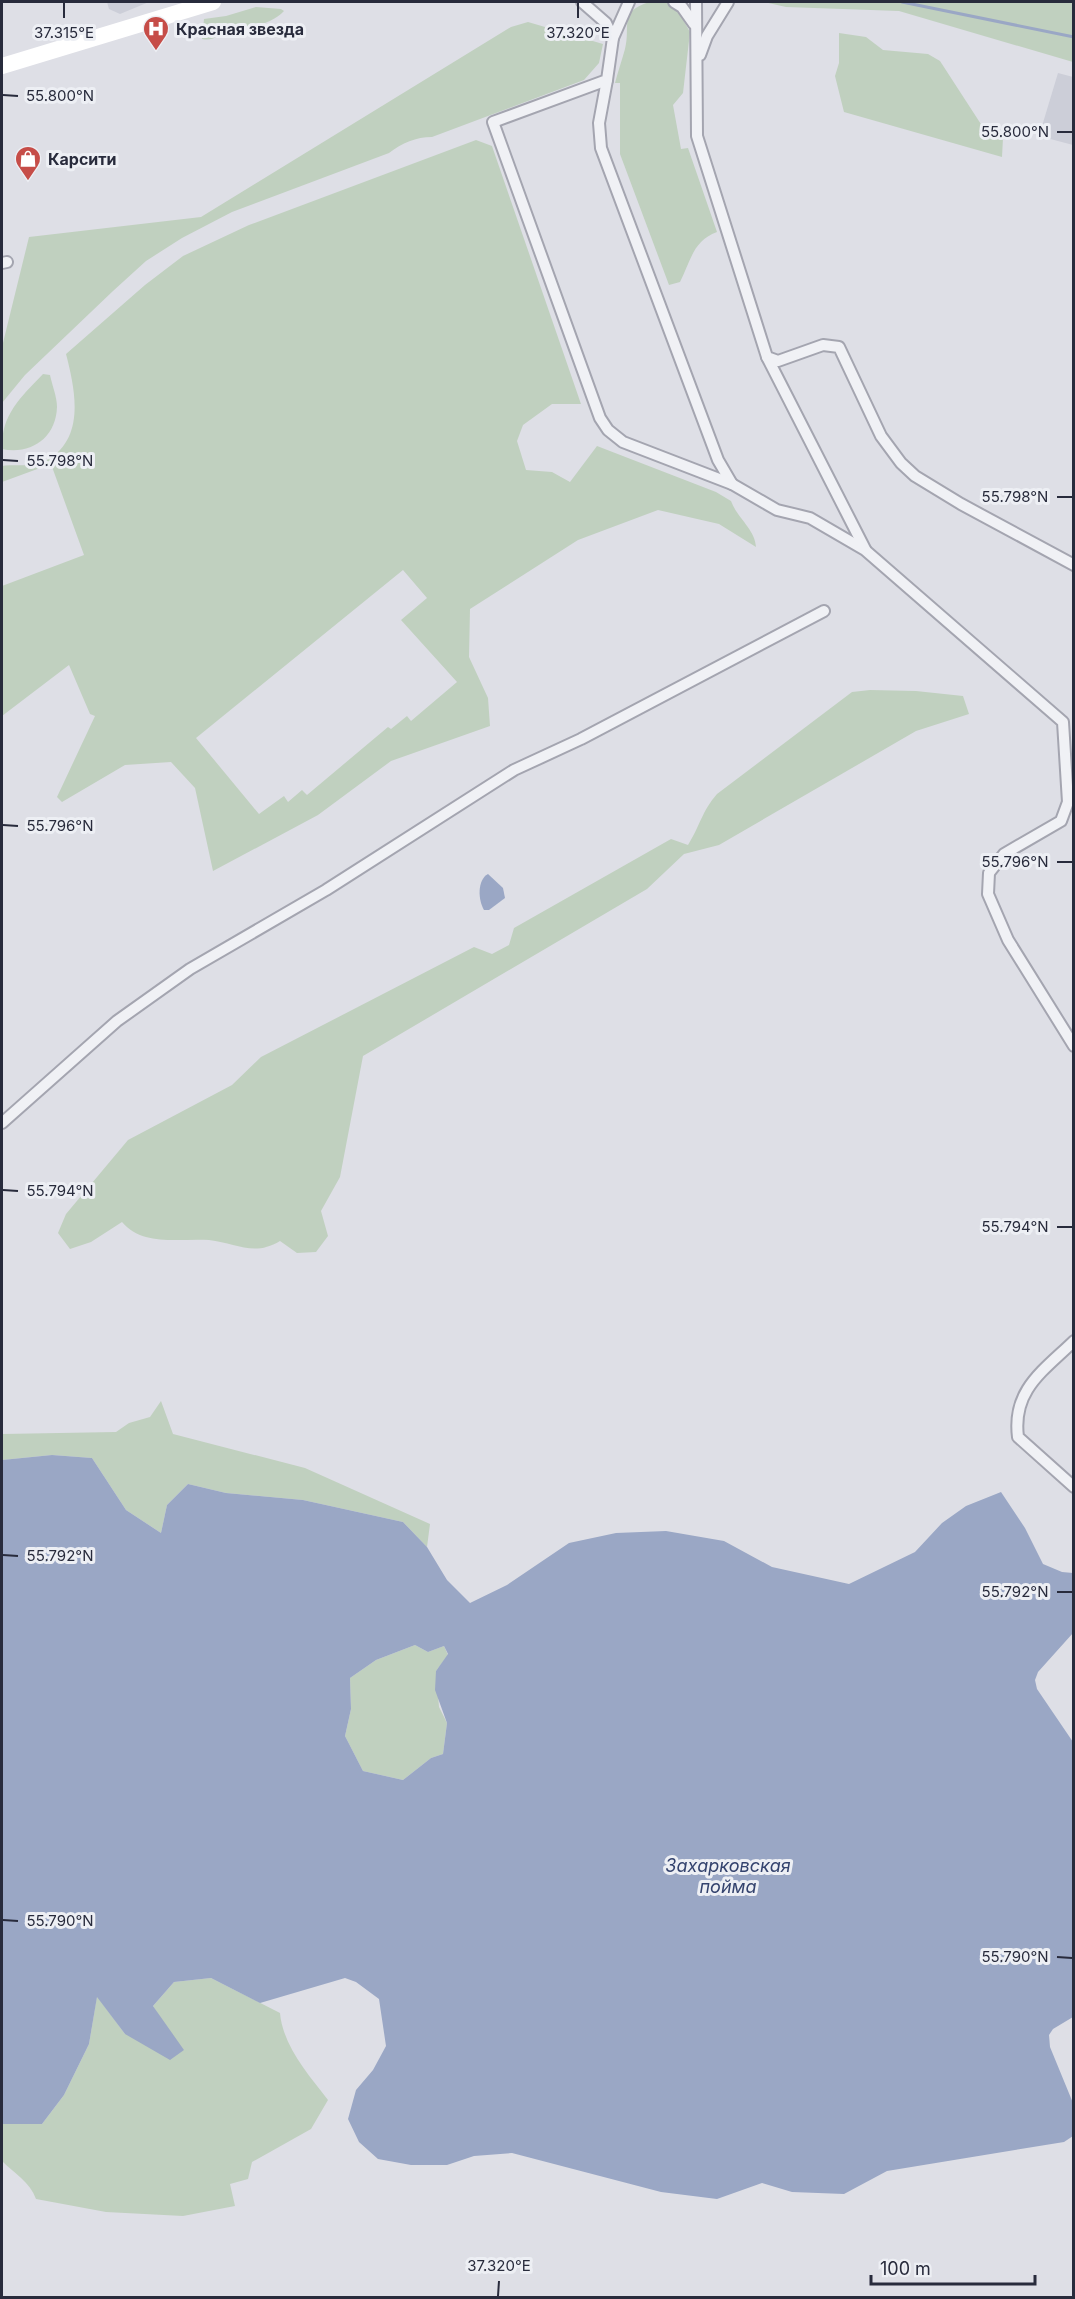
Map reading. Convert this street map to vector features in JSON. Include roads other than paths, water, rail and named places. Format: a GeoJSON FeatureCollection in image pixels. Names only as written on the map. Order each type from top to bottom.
{"type":"FeatureCollection","features":[{"type":"Feature","properties":{"kind":"main road"},"geometry":{"type":"LineString","coordinates":[[2,66],[67,48],[140,22],[213,2]]}},
{"type":"Feature","properties":{"kind":"street"},"geometry":{"type":"LineString","coordinates":[[582,2],[606,23],[613,38]]}},
{"type":"Feature","properties":{"kind":"street"},"geometry":{"type":"LineString","coordinates":[[629,2],[613,38],[599,123],[601,148],[718,460],[732,484]]}},
{"type":"Feature","properties":{"kind":"street"},"geometry":{"type":"LineString","coordinates":[[674,2],[693,20],[698,32]]}},
{"type":"Feature","properties":{"kind":"street"},"geometry":{"type":"LineString","coordinates":[[696,2],[697,136],[767,357],[865,550]]}},
{"type":"Feature","properties":{"kind":"street"},"geometry":{"type":"LineString","coordinates":[[697,64],[707,36],[728,2]]}},
{"type":"Feature","properties":{"kind":"street"},"geometry":{"type":"LineString","coordinates":[[607,80],[493,122],[600,418],[608,430],[622,442],[732,484],[777,510],[810,518],[865,550],[1064,722],[1074,737]]}},
{"type":"Feature","properties":{"kind":"street"},"geometry":{"type":"LineString","coordinates":[[767,357],[778,361],[823,345],[839,347],[881,436],[901,463],[915,476],[961,504],[1074,565]]}},
{"type":"Feature","properties":{"kind":"street"},"geometry":{"type":"LineString","coordinates":[[2,1123],[117,1021],[190,969],[326,890],[514,770],[581,740],[824,611]]}},
{"type":"Feature","properties":{"kind":"street"},"geometry":{"type":"LineString","coordinates":[[1064,722],[1068,802],[1061,821],[1004,854],[989,873],[988,894],[1008,940],[1074,1046]]}},
{"type":"Feature","properties":{"kind":"street"},"geometry":{"type":"LineString","coordinates":[[1074,1341],[1025,1391],[1016,1422],[1018,1437],[1074,1487]]}},
{"type":"Feature","properties":{"kind":"water"},"geometry":{"type":"Polygon","coordinates":[[[488,874],[503,888],[505,898],[489,910],[484,910],[480,885],[488,874]]]}},
{"type":"Feature","properties":{"kind":"water","name":"Захарковская пойма"},"geometry":{"type":"Polygon","coordinates":[[[52,1455],[92,1458],[126,1510],[161,1533],[167,1505],[188,1484],[226,1493],[303,1500],[403,1522],[427,1547],[447,1580],[470,1603],[507,1585],[569,1543],[616,1533],[666,1531],[724,1541],[772,1567],[849,1584],[915,1552],[942,1523],[966,1506],[1001,1492],[1025,1528],[1043,1564],[1062,1572],[1073,1573],[1073,1633],[1038,1672],[1035,1680],[1037,1689],[1073,1742],[1073,2017],[1053,2029],[1049,2035],[1050,2047],[1073,2103],[1073,2136],[1064,2142],[887,2171],[844,2194],[792,2192],[762,2183],[717,2199],[661,2192],[512,2153],[474,2156],[447,2165],[411,2165],[378,2159],[359,2142],[348,2119],[356,2090],[373,2070],[386,2046],[379,1999],[356,1982],[345,1978],[260,2003],[211,1978],[174,1982],[153,2006],[184,2050],[170,2060],[125,2034],[97,1997],[89,2044],[64,2095],[42,2124],[2,2124],[2,1460],[52,1455]],[[415,1645],[376,1660],[350,1678],[351,1709],[345,1736],[363,1771],[403,1780],[431,1758],[443,1754],[447,1723],[435,1690],[436,1671],[448,1654],[444,1646],[428,1652],[415,1645]]]}},
{"type":"Feature","properties":{"kind":"waterway"},"geometry":{"type":"LineString","coordinates":[[902,2],[1074,37]]}},
{"type":"Feature","properties":{"kind":"place","name":"Красная звезда"},"geometry":{"type":"Point","coordinates":[156,52]}},
{"type":"Feature","properties":{"kind":"place","name":"Карсити"},"geometry":{"type":"Point","coordinates":[28,182]}}]}
